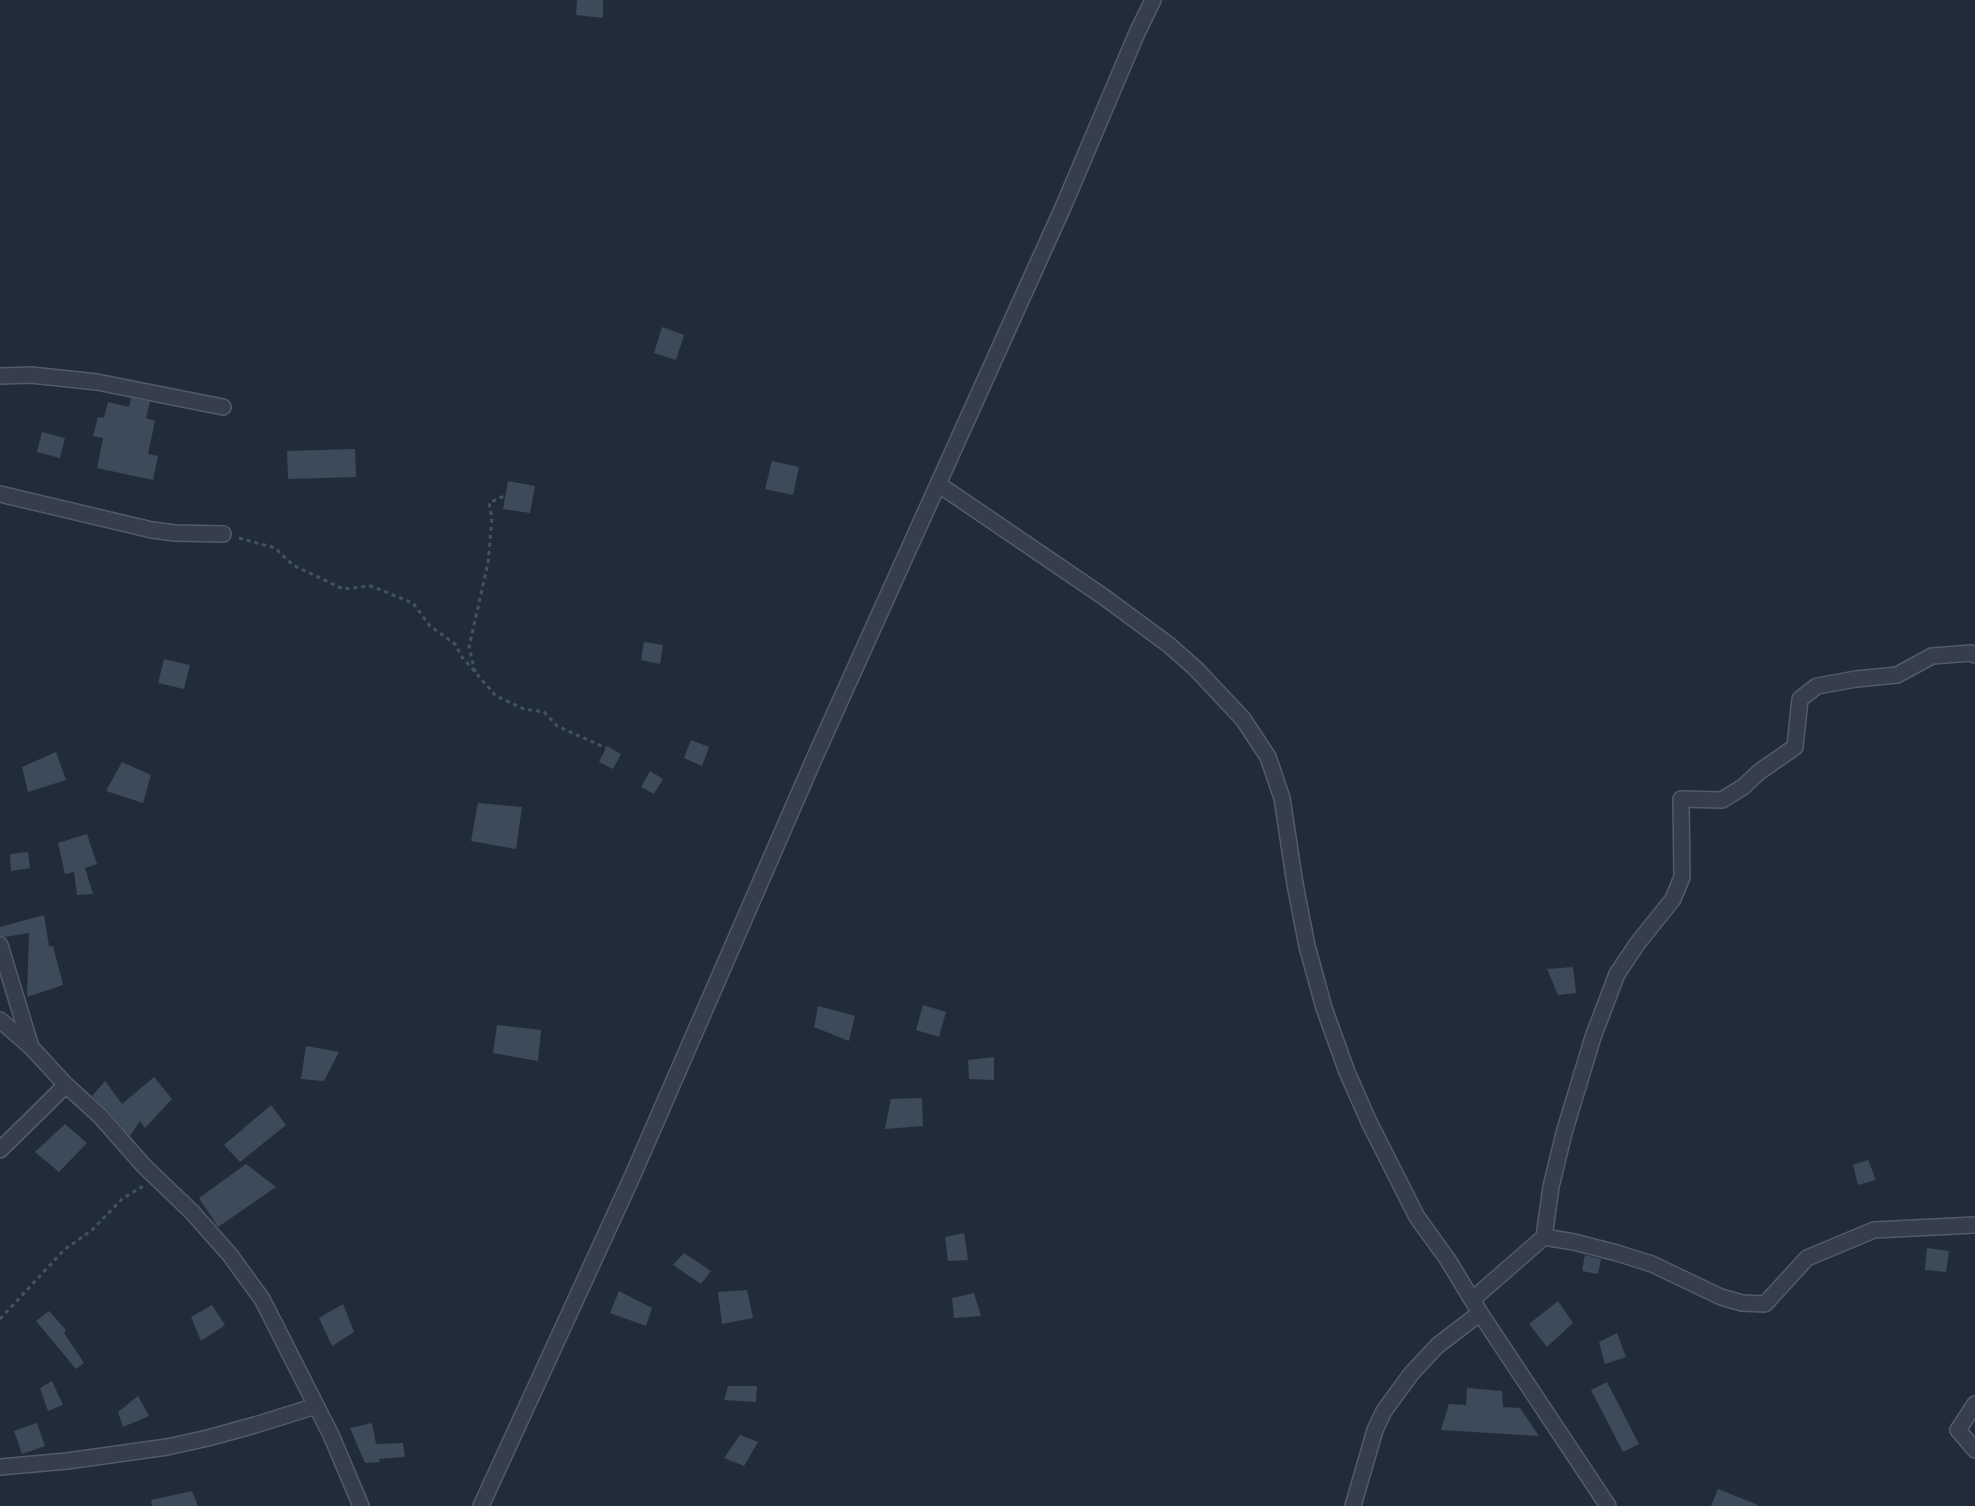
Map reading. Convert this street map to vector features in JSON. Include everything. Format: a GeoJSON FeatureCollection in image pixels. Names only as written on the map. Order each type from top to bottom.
{"type":"FeatureCollection","features":[{"type":"Feature","properties":{"kind":"street"},"geometry":{"type":"LineString","coordinates":[[481,1506],[632,1177],[814,759],[1064,205],[1137,33],[1153,0]]}},
{"type":"Feature","properties":{"kind":"street"},"geometry":{"type":"LineString","coordinates":[[0,376],[31,375],[97,382],[223,406]]}},
{"type":"Feature","properties":{"kind":"street"},"geometry":{"type":"LineString","coordinates":[[938,484],[1104,597],[1169,645],[1196,669],[1243,718],[1268,757],[1282,798],[1295,884],[1307,946],[1324,1008],[1369,1122],[1413,1208],[1608,1506]]}},
{"type":"Feature","properties":{"kind":"street"},"geometry":{"type":"LineString","coordinates":[[0,494],[152,530],[175,533],[223,534]]}},
{"type":"Feature","properties":{"kind":"street"},"geometry":{"type":"LineString","coordinates":[[1353,1506],[1374,1430],[1384,1411],[1411,1374],[1544,1237],[1551,1187],[1562,1142],[1593,1037],[1617,974],[1637,944],[1673,899],[1682,876],[1681,799],[1722,800],[1743,787],[1759,772],[1795,747],[1800,699],[1817,686],[1856,679],[1896,675],[1932,656],[1975,655]]}},
{"type":"Feature","properties":{"kind":"street"},"geometry":{"type":"LineString","coordinates":[[0,945],[31,1047]]}},
{"type":"Feature","properties":{"kind":"street"},"geometry":{"type":"LineString","coordinates":[[0,1020],[31,1047],[66,1085],[100,1116],[156,1178],[192,1212],[230,1255],[262,1300],[316,1406],[361,1506]]}},
{"type":"Feature","properties":{"kind":"street"},"geometry":{"type":"LineString","coordinates":[[0,1150],[66,1085]]}},
{"type":"Feature","properties":{"kind":"street"},"geometry":{"type":"LineString","coordinates":[[1544,1237],[1574,1242],[1617,1253],[1652,1264],[1721,1296],[1742,1303],[1765,1304],[1807,1258],[1874,1230],[1975,1225]]}},
{"type":"Feature","properties":{"kind":"street"},"geometry":{"type":"LineString","coordinates":[[1975,1404],[1958,1430],[1975,1450]]}},
{"type":"Feature","properties":{"kind":"street"},"geometry":{"type":"LineString","coordinates":[[0,1467],[117,1455],[167,1447],[227,1433],[316,1406]]}},
{"type":"Feature","properties":{"kind":"path"},"geometry":{"type":"LineString","coordinates":[[475,672],[468,647],[488,562],[492,518],[489,503],[506,495]]}},
{"type":"Feature","properties":{"kind":"path"},"geometry":{"type":"LineString","coordinates":[[223,534],[275,548],[293,564],[343,590],[371,586],[413,603],[430,626],[455,644],[462,657],[496,696],[524,709],[544,712],[556,726],[606,748]]}},
{"type":"Feature","properties":{"kind":"path"},"geometry":{"type":"LineString","coordinates":[[0,1319],[64,1250],[92,1230],[122,1199],[156,1178]]}},
{"type":"Feature","properties":{"kind":"building"},"geometry":{"type":"Polygon","coordinates":[[[577,0],[603,0],[603,18],[576,15],[577,0]]]}},
{"type":"Feature","properties":{"kind":"building"},"geometry":{"type":"Polygon","coordinates":[[[662,327],[684,335],[676,360],[654,353],[662,327]]]}},
{"type":"Feature","properties":{"kind":"building"},"geometry":{"type":"Polygon","coordinates":[[[131,398],[150,402],[146,418],[155,421],[148,454],[158,456],[153,480],[97,468],[103,438],[93,436],[98,417],[104,418],[108,402],[129,407],[131,398]]]}},
{"type":"Feature","properties":{"kind":"building"},"geometry":{"type":"Polygon","coordinates":[[[42,432],[65,438],[60,458],[37,452],[42,432]]]}},
{"type":"Feature","properties":{"kind":"building"},"geometry":{"type":"Polygon","coordinates":[[[355,449],[356,477],[288,479],[287,451],[355,449]]]}},
{"type":"Feature","properties":{"kind":"building"},"geometry":{"type":"Polygon","coordinates":[[[772,461],[799,467],[793,495],[765,489],[772,461]]]}},
{"type":"Feature","properties":{"kind":"building"},"geometry":{"type":"Polygon","coordinates":[[[508,481],[535,486],[530,513],[503,509],[508,481]]]}},
{"type":"Feature","properties":{"kind":"building"},"geometry":{"type":"Polygon","coordinates":[[[644,642],[663,645],[660,664],[641,660],[644,642]]]}},
{"type":"Feature","properties":{"kind":"building"},"geometry":{"type":"Polygon","coordinates":[[[164,659],[190,665],[184,689],[158,683],[164,659]]]}},
{"type":"Feature","properties":{"kind":"building"},"geometry":{"type":"Polygon","coordinates":[[[691,740],[709,747],[702,766],[684,758],[691,740]]]}},
{"type":"Feature","properties":{"kind":"building"},"geometry":{"type":"Polygon","coordinates":[[[607,746],[621,754],[613,769],[599,762],[607,746]]]}},
{"type":"Feature","properties":{"kind":"building"},"geometry":{"type":"Polygon","coordinates":[[[56,752],[66,780],[28,792],[22,767],[56,752]]]}},
{"type":"Feature","properties":{"kind":"building"},"geometry":{"type":"Polygon","coordinates":[[[122,762],[151,775],[143,803],[106,791],[122,762]]]}},
{"type":"Feature","properties":{"kind":"building"},"geometry":{"type":"Polygon","coordinates":[[[650,771],[663,779],[654,794],[641,787],[650,771]]]}},
{"type":"Feature","properties":{"kind":"building"},"geometry":{"type":"Polygon","coordinates":[[[478,803],[522,807],[516,849],[471,841],[478,803]]]}},
{"type":"Feature","properties":{"kind":"building"},"geometry":{"type":"Polygon","coordinates":[[[87,834],[97,864],[85,868],[93,894],[77,895],[74,872],[65,874],[58,843],[87,834]]]}},
{"type":"Feature","properties":{"kind":"building"},"geometry":{"type":"Polygon","coordinates":[[[28,852],[30,868],[11,871],[10,854],[28,852]]]}},
{"type":"Feature","properties":{"kind":"building"},"geometry":{"type":"Polygon","coordinates":[[[44,915],[49,946],[53,946],[63,985],[27,997],[29,933],[5,937],[0,936],[0,927],[44,915]]]}},
{"type":"Feature","properties":{"kind":"building"},"geometry":{"type":"Polygon","coordinates":[[[1573,967],[1576,993],[1558,995],[1547,969],[1573,967]]]}},
{"type":"Feature","properties":{"kind":"building"},"geometry":{"type":"Polygon","coordinates":[[[923,1005],[946,1012],[939,1037],[916,1030],[923,1005]]]}},
{"type":"Feature","properties":{"kind":"building"},"geometry":{"type":"Polygon","coordinates":[[[818,1006],[855,1016],[849,1041],[814,1027],[818,1006]]]}},
{"type":"Feature","properties":{"kind":"building"},"geometry":{"type":"Polygon","coordinates":[[[497,1025],[541,1030],[538,1061],[493,1053],[497,1025]]]}},
{"type":"Feature","properties":{"kind":"building"},"geometry":{"type":"Polygon","coordinates":[[[306,1046],[339,1052],[324,1081],[301,1079],[306,1046]]]}},
{"type":"Feature","properties":{"kind":"building"},"geometry":{"type":"Polygon","coordinates":[[[994,1057],[994,1080],[969,1079],[968,1060],[994,1057]]]}},
{"type":"Feature","properties":{"kind":"building"},"geometry":{"type":"Polygon","coordinates":[[[154,1077],[172,1099],[145,1128],[140,1121],[130,1136],[92,1096],[105,1081],[122,1104],[154,1077]]]}},
{"type":"Feature","properties":{"kind":"building"},"geometry":{"type":"Polygon","coordinates":[[[922,1098],[923,1126],[885,1129],[891,1099],[922,1098]]]}},
{"type":"Feature","properties":{"kind":"building"},"geometry":{"type":"Polygon","coordinates":[[[271,1105],[286,1125],[240,1162],[224,1145],[271,1105]]]}},
{"type":"Feature","properties":{"kind":"building"},"geometry":{"type":"Polygon","coordinates":[[[65,1124],[87,1143],[59,1172],[35,1152],[65,1124]]]}},
{"type":"Feature","properties":{"kind":"building"},"geometry":{"type":"Polygon","coordinates":[[[1868,1160],[1876,1180],[1858,1185],[1853,1165],[1868,1160]]]}},
{"type":"Feature","properties":{"kind":"building"},"geometry":{"type":"Polygon","coordinates":[[[246,1164],[276,1187],[218,1227],[199,1198],[246,1164]]]}},
{"type":"Feature","properties":{"kind":"building"},"geometry":{"type":"Polygon","coordinates":[[[964,1233],[968,1260],[948,1261],[945,1237],[964,1233]]]}},
{"type":"Feature","properties":{"kind":"building"},"geometry":{"type":"Polygon","coordinates":[[[1927,1248],[1949,1251],[1946,1272],[1925,1270],[1927,1248]]]}},
{"type":"Feature","properties":{"kind":"building"},"geometry":{"type":"Polygon","coordinates":[[[684,1253],[711,1271],[701,1284],[673,1265],[684,1253]]]}},
{"type":"Feature","properties":{"kind":"building"},"geometry":{"type":"Polygon","coordinates":[[[1585,1255],[1601,1259],[1598,1274],[1582,1271],[1585,1255]]]}},
{"type":"Feature","properties":{"kind":"building"},"geometry":{"type":"Polygon","coordinates":[[[747,1290],[753,1318],[722,1324],[718,1292],[747,1290]]]}},
{"type":"Feature","properties":{"kind":"building"},"geometry":{"type":"Polygon","coordinates":[[[619,1291],[652,1308],[646,1326],[610,1313],[619,1291]]]}},
{"type":"Feature","properties":{"kind":"building"},"geometry":{"type":"Polygon","coordinates":[[[974,1293],[981,1316],[954,1318],[952,1298],[974,1293]]]}},
{"type":"Feature","properties":{"kind":"building"},"geometry":{"type":"Polygon","coordinates":[[[1558,1301],[1573,1323],[1547,1347],[1529,1324],[1558,1301]]]}},
{"type":"Feature","properties":{"kind":"building"},"geometry":{"type":"Polygon","coordinates":[[[343,1304],[354,1332],[332,1346],[319,1318],[343,1304]]]}},
{"type":"Feature","properties":{"kind":"building"},"geometry":{"type":"Polygon","coordinates":[[[212,1305],[225,1325],[201,1341],[191,1317],[212,1305]]]}},
{"type":"Feature","properties":{"kind":"building"},"geometry":{"type":"Polygon","coordinates":[[[49,1311],[66,1330],[64,1333],[84,1363],[76,1369],[36,1321],[49,1311]]]}},
{"type":"Feature","properties":{"kind":"building"},"geometry":{"type":"Polygon","coordinates":[[[1617,1333],[1626,1357],[1605,1364],[1599,1342],[1617,1333]]]}},
{"type":"Feature","properties":{"kind":"building"},"geometry":{"type":"Polygon","coordinates":[[[52,1381],[63,1405],[48,1411],[40,1388],[52,1381]]]}},
{"type":"Feature","properties":{"kind":"building"},"geometry":{"type":"Polygon","coordinates":[[[1607,1382],[1639,1444],[1623,1452],[1591,1390],[1607,1382]]]}},
{"type":"Feature","properties":{"kind":"building"},"geometry":{"type":"Polygon","coordinates":[[[728,1386],[757,1386],[756,1402],[724,1400],[728,1386]]]}},
{"type":"Feature","properties":{"kind":"building"},"geometry":{"type":"Polygon","coordinates":[[[1467,1388],[1502,1391],[1503,1407],[1520,1408],[1539,1436],[1441,1430],[1449,1404],[1466,1405],[1467,1388]]]}},
{"type":"Feature","properties":{"kind":"building"},"geometry":{"type":"Polygon","coordinates":[[[138,1396],[149,1416],[123,1427],[118,1412],[138,1396]]]}},
{"type":"Feature","properties":{"kind":"building"},"geometry":{"type":"Polygon","coordinates":[[[37,1423],[45,1446],[22,1454],[14,1431],[37,1423]]]}},
{"type":"Feature","properties":{"kind":"building"},"geometry":{"type":"Polygon","coordinates":[[[372,1423],[376,1444],[403,1443],[405,1457],[379,1459],[380,1462],[365,1463],[350,1428],[372,1423]]]}},
{"type":"Feature","properties":{"kind":"building"},"geometry":{"type":"Polygon","coordinates":[[[740,1435],[758,1442],[744,1466],[724,1458],[740,1435]]]}},
{"type":"Feature","properties":{"kind":"building"},"geometry":{"type":"Polygon","coordinates":[[[1718,1489],[1758,1505],[1758,1506],[1711,1506],[1718,1489]]]}},
{"type":"Feature","properties":{"kind":"building"},"geometry":{"type":"Polygon","coordinates":[[[192,1491],[198,1506],[152,1506],[151,1500],[192,1491]]]}}]}
